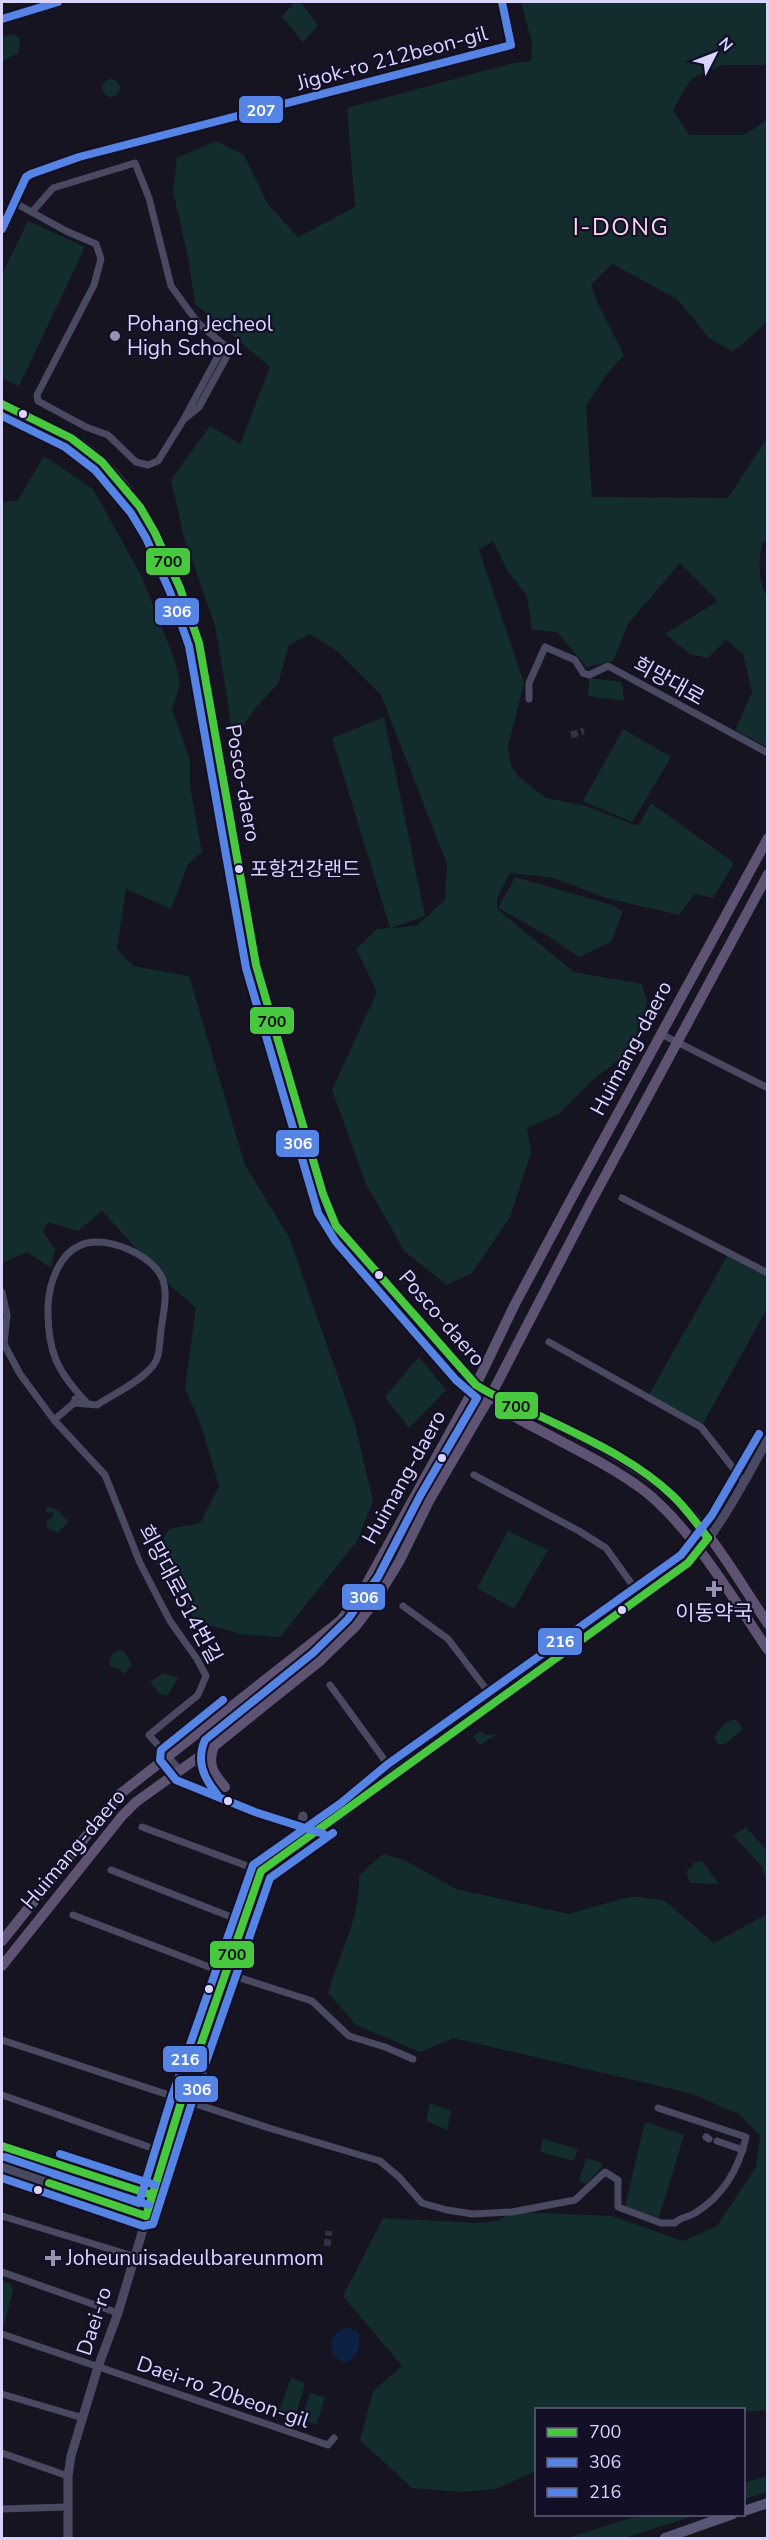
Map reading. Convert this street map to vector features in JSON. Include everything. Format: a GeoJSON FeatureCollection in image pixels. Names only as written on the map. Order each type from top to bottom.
{"type":"FeatureCollection","features":[{"type":"Feature","properties":{"kind":"main road","name":"Posco-daero"},"geometry":{"type":"LineString","coordinates":[[2,405],[78,443],[98,458],[136,499],[184,599],[199,643],[256,964],[332,1218],[344,1235],[476,1385],[491,1395],[505,1411],[610,1468],[641,1488],[667,1511],[768,1650]]}},
{"type":"Feature","properties":{"kind":"main road","name":"Huimang-daero"},"geometry":{"type":"LineString","coordinates":[[2,1941],[111,1804],[133,1783],[340,1621],[369,1581],[476,1385],[526,1284],[679,999],[768,838]]}},
{"type":"Feature","properties":{"kind":"main road","name":"Huimang-daero"},"geometry":{"type":"LineString","coordinates":[[2,1966],[122,1816],[153,1789],[182,1771],[320,1661],[356,1626],[387,1582],[429,1501],[491,1395],[677,1041],[768,874]]}},
{"type":"Feature","properties":{"kind":"main road"},"geometry":{"type":"LineString","coordinates":[[679,999],[696,1008]]}},
{"type":"Feature","properties":{"kind":"main road"},"geometry":{"type":"LineString","coordinates":[[637,1080],[652,1089]]}},
{"type":"Feature","properties":{"kind":"main road","name":"Posco-daero"},"geometry":{"type":"LineString","coordinates":[[491,1395],[507,1400],[603,1449],[638,1470],[670,1494],[708,1538],[765,1617]]}},
{"type":"Feature","properties":{"kind":"main road"},"geometry":{"type":"LineString","coordinates":[[214,1746],[211,1766],[225,1787]]}},
{"type":"Feature","properties":{"kind":"main road"},"geometry":{"type":"LineString","coordinates":[[745,2511],[768,2503]]}},
{"type":"Feature","properties":{"kind":"main road"},"geometry":{"type":"LineString","coordinates":[[665,2538],[727,2516]]}},
{"type":"Feature","properties":{"kind":"street"},"geometry":{"type":"LineString","coordinates":[[2,19],[58,2]]}},
{"type":"Feature","properties":{"kind":"street","name":"Jigok-ro 212beon-gil"},"geometry":{"type":"LineString","coordinates":[[2,229],[26,177],[79,157],[512,45]]}},
{"type":"Feature","properties":{"kind":"street"},"geometry":{"type":"LineString","coordinates":[[15,203],[66,231],[96,244],[101,259],[94,285],[37,395],[38,401],[108,435],[136,462],[148,465],[158,462],[224,345],[198,323],[171,286],[149,198],[135,163],[53,188],[32,212]]}},
{"type":"Feature","properties":{"kind":"street","name":"희망대로"},"geometry":{"type":"LineString","coordinates":[[529,699],[529,683],[545,646],[575,660],[583,673],[589,675],[608,666],[768,753]]}},
{"type":"Feature","properties":{"kind":"street"},"geometry":{"type":"LineString","coordinates":[[661,1034],[768,1088]]}},
{"type":"Feature","properties":{"kind":"street"},"geometry":{"type":"LineString","coordinates":[[621,1198],[768,1273]]}},
{"type":"Feature","properties":{"kind":"street"},"geometry":{"type":"LineString","coordinates":[[74,1403],[97,1405],[152,1368],[158,1358],[165,1299],[163,1280],[155,1267],[135,1251],[108,1243],[89,1242],[78,1246],[63,1258],[49,1292],[51,1346],[54,1357],[77,1392],[88,1404]]}},
{"type":"Feature","properties":{"kind":"street","name":"희망대로514번길"},"geometry":{"type":"LineString","coordinates":[[2,1292],[7,1315],[4,1344],[20,1374],[54,1420],[105,1475],[140,1563],[170,1621],[206,1676],[198,1695],[149,1735],[182,1771]]}},
{"type":"Feature","properties":{"kind":"street"},"geometry":{"type":"LineString","coordinates":[[549,1342],[700,1427],[744,1482]]}},
{"type":"Feature","properties":{"kind":"street"},"geometry":{"type":"LineString","coordinates":[[54,1420],[74,1403],[77,1392]]}},
{"type":"Feature","properties":{"kind":"street"},"geometry":{"type":"LineString","coordinates":[[142,1827],[261,1871],[688,1563],[708,1538],[768,1439]]}},
{"type":"Feature","properties":{"kind":"street"},"geometry":{"type":"LineString","coordinates":[[474,1475],[579,1531],[606,1548],[641,1597]]}},
{"type":"Feature","properties":{"kind":"street"},"geometry":{"type":"LineString","coordinates":[[403,1606],[448,1639],[496,1702]]}},
{"type":"Feature","properties":{"kind":"street"},"geometry":{"type":"LineString","coordinates":[[330,1685],[394,1773]]}},
{"type":"Feature","properties":{"kind":"street"},"geometry":{"type":"LineString","coordinates":[[300,1843],[303,1816]]}},
{"type":"Feature","properties":{"kind":"street"},"geometry":{"type":"LineString","coordinates":[[111,1869],[244,1922]]}},
{"type":"Feature","properties":{"kind":"street","name":"Daei-ro"},"geometry":{"type":"LineString","coordinates":[[68,2538],[68,2476],[71,2456],[98,2367],[118,2313],[182,2098],[261,1871]]}},
{"type":"Feature","properties":{"kind":"street"},"geometry":{"type":"LineString","coordinates":[[73,1915],[225,1973],[312,2001],[349,2036],[386,2047],[413,2059]]}},
{"type":"Feature","properties":{"kind":"street"},"geometry":{"type":"LineString","coordinates":[[2,2040],[269,2128],[380,2161],[399,2177],[422,2203],[473,2214],[513,2212],[575,2200],[605,2172],[618,2180],[618,2207],[661,2223],[675,2223],[679,2218],[694,2214],[723,2190],[741,2158],[746,2137],[658,2108]]}},
{"type":"Feature","properties":{"kind":"street"},"geometry":{"type":"LineString","coordinates":[[2,2096],[166,2153]]}},
{"type":"Feature","properties":{"kind":"street"},"geometry":{"type":"LineString","coordinates":[[710,2139],[743,2150]]}},
{"type":"Feature","properties":{"kind":"street"},"geometry":{"type":"LineString","coordinates":[[2,2146],[152,2195]]}},
{"type":"Feature","properties":{"kind":"street"},"geometry":{"type":"LineString","coordinates":[[2,2167],[146,2216]]}},
{"type":"Feature","properties":{"kind":"street"},"geometry":{"type":"LineString","coordinates":[[2,2216],[134,2256]]}},
{"type":"Feature","properties":{"kind":"street"},"geometry":{"type":"LineString","coordinates":[[2,2272],[118,2313]]}},
{"type":"Feature","properties":{"kind":"street"},"geometry":{"type":"LineString","coordinates":[[2,2334],[98,2367]]}},
{"type":"Feature","properties":{"kind":"street","name":"Daei-ro 20beon-gil"},"geometry":{"type":"LineString","coordinates":[[98,2367],[328,2445],[334,2438]]}},
{"type":"Feature","properties":{"kind":"street"},"geometry":{"type":"LineString","coordinates":[[2,2394],[82,2418]]}},
{"type":"Feature","properties":{"kind":"street"},"geometry":{"type":"LineString","coordinates":[[2,2453],[68,2476]]}},
{"type":"Feature","properties":{"kind":"street"},"geometry":{"type":"LineString","coordinates":[[2,2509],[68,2507]]}},
{"type":"Feature","properties":{"kind":"green space"},"geometry":{"type":"Polygon","coordinates":[[[295,2],[300,2],[318,25],[303,43],[282,16],[295,2]]]}},
{"type":"Feature","properties":{"kind":"green space"},"geometry":{"type":"Polygon","coordinates":[[[521,2],[767,2],[767,65],[722,65],[691,79],[673,110],[689,135],[744,135],[767,120],[767,322],[733,352],[709,338],[677,299],[612,264],[591,285],[624,355],[606,375],[586,406],[592,497],[728,498],[767,438],[767,540],[762,543],[760,571],[767,596],[767,747],[735,730],[752,692],[743,654],[726,640],[708,658],[690,654],[665,634],[718,601],[680,563],[628,624],[613,661],[587,667],[557,632],[532,630],[527,596],[507,570],[493,541],[479,550],[524,683],[508,747],[511,766],[519,777],[546,798],[586,806],[638,826],[651,803],[734,863],[713,898],[695,894],[679,915],[606,898],[554,878],[510,873],[497,898],[497,909],[574,972],[642,984],[647,1001],[640,1028],[621,1058],[594,1079],[559,1114],[527,1128],[531,1153],[510,1217],[472,1273],[447,1285],[405,1252],[366,1184],[332,1090],[377,992],[356,949],[377,929],[390,928],[332,738],[384,717],[425,916],[391,928],[416,926],[445,900],[447,864],[381,695],[337,651],[310,634],[289,645],[278,684],[256,707],[232,742],[215,626],[183,534],[171,479],[210,426],[240,444],[270,367],[195,304],[189,262],[173,191],[177,158],[216,141],[244,155],[267,203],[298,237],[355,207],[347,108],[514,63],[531,61],[532,43],[521,2]]]}},
{"type":"Feature","properties":{"kind":"green space"},"geometry":{"type":"Polygon","coordinates":[[[12,34],[20,38],[19,53],[2,61],[2,37],[12,34]]]}},
{"type":"Feature","properties":{"kind":"green space"},"geometry":{"type":"Polygon","coordinates":[[[111,79],[117,82],[120,88],[117,94],[111,97],[105,94],[102,88],[105,82],[111,79]]]}},
{"type":"Feature","properties":{"kind":"green space"},"geometry":{"type":"Polygon","coordinates":[[[28,221],[85,247],[19,386],[2,378],[2,274],[28,221]]]}},
{"type":"Feature","properties":{"kind":"green space"},"geometry":{"type":"Polygon","coordinates":[[[44,456],[93,489],[141,575],[175,661],[180,684],[172,710],[190,760],[190,786],[202,852],[188,864],[171,909],[126,889],[117,949],[133,966],[189,976],[245,1165],[289,1237],[355,1425],[373,1501],[357,1541],[280,1637],[241,1634],[197,1622],[152,1558],[169,1529],[200,1523],[219,1487],[202,1428],[185,1388],[196,1308],[173,1288],[102,1211],[78,1231],[48,1222],[43,1232],[55,1249],[51,1268],[27,1252],[2,1263],[2,503],[18,500],[44,456]]]}},
{"type":"Feature","properties":{"kind":"green space"},"geometry":{"type":"Polygon","coordinates":[[[589,678],[622,682],[624,701],[588,696],[589,678]]]}},
{"type":"Feature","properties":{"kind":"green space"},"geometry":{"type":"Polygon","coordinates":[[[623,729],[671,757],[632,822],[583,801],[623,729]]]}},
{"type":"Feature","properties":{"kind":"green space"},"geometry":{"type":"Polygon","coordinates":[[[515,877],[612,905],[623,911],[611,942],[579,957],[548,936],[498,908],[515,877]]]}},
{"type":"Feature","properties":{"kind":"green space"},"geometry":{"type":"Polygon","coordinates":[[[729,1253],[767,1273],[767,1309],[701,1427],[647,1398],[729,1253]]]}},
{"type":"Feature","properties":{"kind":"green space"},"geometry":{"type":"Polygon","coordinates":[[[419,1357],[446,1390],[409,1428],[385,1397],[419,1357]]]}},
{"type":"Feature","properties":{"kind":"green space"},"geometry":{"type":"Polygon","coordinates":[[[48,1507],[56,1509],[69,1522],[57,1533],[46,1527],[47,1521],[53,1517],[53,1512],[47,1513],[45,1509],[48,1507]]]}},
{"type":"Feature","properties":{"kind":"green space"},"geometry":{"type":"Polygon","coordinates":[[[508,1531],[548,1550],[514,1609],[477,1588],[508,1531]]]}},
{"type":"Feature","properties":{"kind":"green space"},"geometry":{"type":"Polygon","coordinates":[[[119,1650],[125,1652],[132,1665],[124,1674],[118,1668],[110,1667],[111,1657],[119,1650]]]}},
{"type":"Feature","properties":{"kind":"green space"},"geometry":{"type":"Polygon","coordinates":[[[163,1673],[178,1678],[167,1696],[159,1693],[150,1682],[163,1673]]]}},
{"type":"Feature","properties":{"kind":"green space"},"geometry":{"type":"Polygon","coordinates":[[[736,1719],[743,1729],[725,1744],[718,1744],[714,1737],[716,1734],[726,1723],[736,1719]]]}},
{"type":"Feature","properties":{"kind":"green space"},"geometry":{"type":"Polygon","coordinates":[[[480,1731],[485,1735],[496,1735],[480,1745],[473,1736],[480,1731]]]}},
{"type":"Feature","properties":{"kind":"green space"},"geometry":{"type":"Polygon","coordinates":[[[746,1827],[767,1851],[767,1877],[761,1870],[763,1868],[733,1835],[746,1827]]]}},
{"type":"Feature","properties":{"kind":"green space"},"geometry":{"type":"Polygon","coordinates":[[[383,1854],[404,1860],[456,1889],[569,1914],[628,1897],[665,1901],[714,1943],[767,1914],[767,2410],[745,2412],[745,2408],[535,2408],[535,2471],[496,2489],[461,2492],[412,2488],[360,2440],[373,2391],[402,2366],[343,2296],[383,2218],[478,2223],[497,2221],[512,2212],[612,2216],[683,2241],[717,2226],[756,2167],[760,2135],[739,2114],[689,2093],[453,2038],[420,2052],[356,2025],[328,1993],[357,1905],[359,1875],[383,1854]]]}},
{"type":"Feature","properties":{"kind":"green space"},"geometry":{"type":"Polygon","coordinates":[[[702,1861],[719,1884],[691,1883],[687,1871],[695,1862],[702,1861]]]}},
{"type":"Feature","properties":{"kind":"green space"},"geometry":{"type":"Polygon","coordinates":[[[430,2103],[451,2111],[447,2130],[426,2121],[430,2103]]]}},
{"type":"Feature","properties":{"kind":"green space"},"geometry":{"type":"Polygon","coordinates":[[[645,2122],[684,2135],[659,2218],[625,2206],[645,2122]]]}},
{"type":"Feature","properties":{"kind":"green space"},"geometry":{"type":"Polygon","coordinates":[[[543,2139],[578,2149],[574,2161],[540,2152],[543,2139]]]}},
{"type":"Feature","properties":{"kind":"green space"},"geometry":{"type":"Polygon","coordinates":[[[586,2158],[602,2163],[602,2167],[586,2184],[579,2181],[586,2158]]]}},
{"type":"Feature","properties":{"kind":"green space"},"geometry":{"type":"Polygon","coordinates":[[[2,2281],[11,2284],[13,2290],[3,2329],[2,2281]]]}},
{"type":"Feature","properties":{"kind":"green space"},"geometry":{"type":"Polygon","coordinates":[[[291,2378],[305,2383],[295,2419],[278,2414],[291,2378]]]}},
{"type":"Feature","properties":{"kind":"green space"},"geometry":{"type":"Polygon","coordinates":[[[310,2393],[325,2397],[317,2424],[301,2421],[310,2393]]]}},
{"type":"Feature","properties":{"kind":"green space"},"geometry":{"type":"Polygon","coordinates":[[[767,2476],[767,2492],[745,2499],[745,2483],[767,2476]]]}},
{"type":"Feature","properties":{"kind":"green space"},"geometry":{"type":"Polygon","coordinates":[[[638,2516],[694,2516],[624,2538],[567,2538],[638,2516]]]}},
{"type":"Feature","properties":{"kind":"water"},"geometry":{"type":"Polygon","coordinates":[[[349,2327],[358,2332],[358,2349],[355,2356],[348,2362],[340,2361],[333,2355],[332,2340],[336,2333],[349,2327]]]}},
{"type":"Feature","properties":{"kind":"tunnel"},"geometry":{"type":"LineString","coordinates":[[571,735],[584,731]]}},
{"type":"Feature","properties":{"kind":"tunnel"},"geometry":{"type":"LineString","coordinates":[[327,2246],[329,2231]]}},
{"type":"Feature","properties":{"kind":"transit line","name":"207"},"geometry":{"type":"LineString","coordinates":[[2,19],[58,2]]}},
{"type":"Feature","properties":{"kind":"transit line","name":"207"},"geometry":{"type":"LineString","coordinates":[[2,229],[26,177],[31,174],[79,157],[511,45],[502,2]]}},
{"type":"Feature","properties":{"kind":"transit line","name":"700"},"geometry":{"type":"LineString","coordinates":[[2,404],[71,438],[102,462],[140,507],[155,533],[180,588],[199,643],[256,965],[323,1194],[336,1226],[476,1385],[593,1442],[642,1471],[677,1500],[708,1538]]}},
{"type":"Feature","properties":{"kind":"transit line","name":"306"},"geometry":{"type":"LineString","coordinates":[[2,416],[65,447],[95,470],[131,513],[146,538],[170,592],[189,646],[246,968],[318,1213],[336,1242],[456,1380],[477,1398],[420,1496],[378,1577],[348,1619],[313,1653],[205,1740],[201,1755],[202,1768],[217,1794]]}},
{"type":"Feature","properties":{"kind":"transit line","name":"216"},"geometry":{"type":"LineString","coordinates":[[5,2157],[139,2203],[172,2096],[253,1865],[341,1803],[388,1764],[681,1555],[712,1515],[759,1434]]}},
{"type":"Feature","properties":{"kind":"transit line","name":"700"},"geometry":{"type":"LineString","coordinates":[[146,2216],[182,2099],[261,1871],[688,1563],[708,1538]]}},
{"type":"Feature","properties":{"kind":"transit line","name":"306"},"geometry":{"type":"LineString","coordinates":[[223,1700],[161,1750],[160,1760],[176,1780],[255,1812],[324,1834]]}},
{"type":"Feature","properties":{"kind":"transit line","name":"306"},"geometry":{"type":"LineString","coordinates":[[2,2178],[143,2226],[153,2224],[192,2102],[270,1878],[333,1833]]}},
{"type":"Feature","properties":{"kind":"transit line","name":"700"},"geometry":{"type":"LineString","coordinates":[[2,2146],[152,2195]]}},
{"type":"Feature","properties":{"kind":"transit line","name":"216"},"geometry":{"type":"LineString","coordinates":[[60,2154],[155,2185]]}},
{"type":"Feature","properties":{"kind":"transit line","name":"306"},"geometry":{"type":"LineString","coordinates":[[54,2174],[149,2205]]}},
{"type":"Feature","properties":{"kind":"transit line","name":"700"},"geometry":{"type":"LineString","coordinates":[[49,2183],[146,2216]]}},
{"type":"Feature","properties":{"kind":"place","name":"Pohang Jecheol High School"},"geometry":{"type":"Point","coordinates":[115,336]}},
{"type":"Feature","properties":{"kind":"place","name":"포항건강랜드"},"geometry":{"type":"Point","coordinates":[239,869]}},
{"type":"Feature","properties":{"kind":"place","name":"이동약국"},"geometry":{"type":"Point","coordinates":[714,1589]}},
{"type":"Feature","properties":{"kind":"place","name":"Joheunuisadeulbareunmom"},"geometry":{"type":"Point","coordinates":[53,2258]}},
{"type":"Feature","properties":{"kind":"district","name":"I-DONG"},"geometry":{"type":"Point","coordinates":[621,227]}}]}
